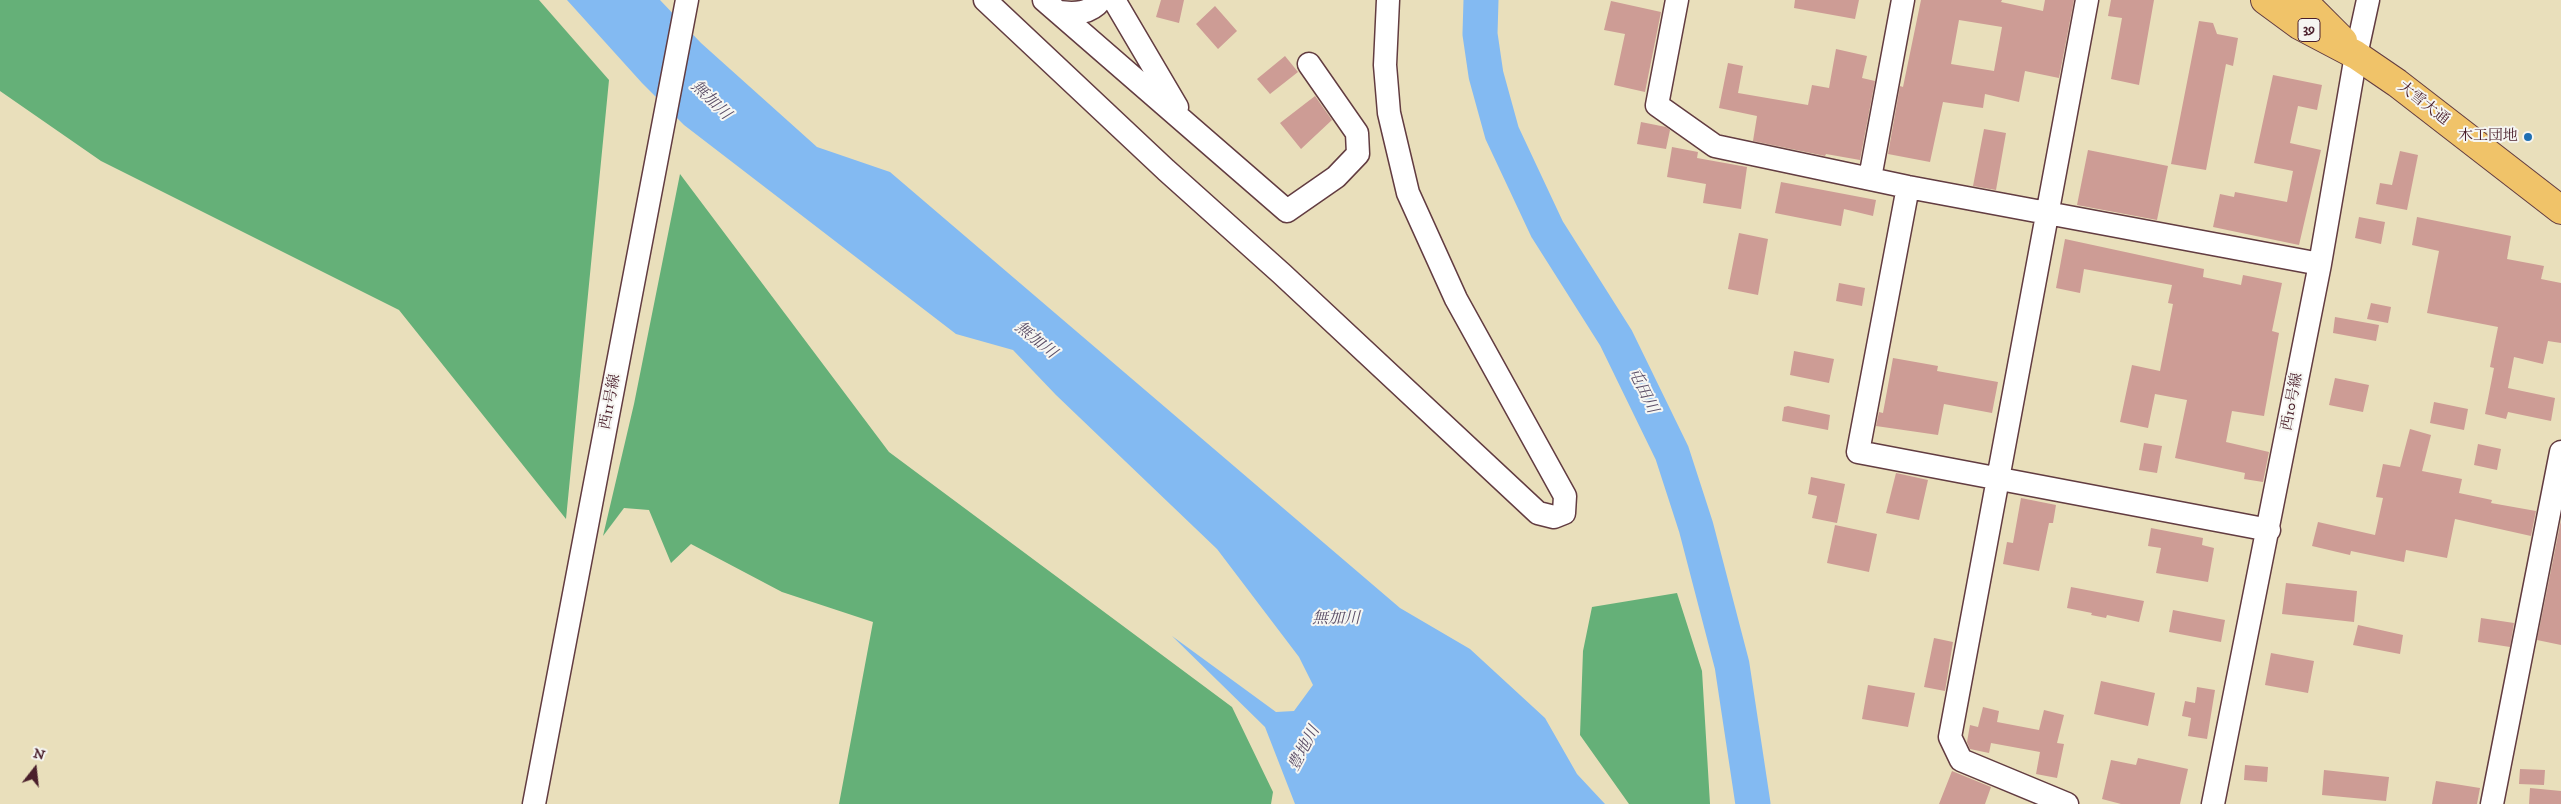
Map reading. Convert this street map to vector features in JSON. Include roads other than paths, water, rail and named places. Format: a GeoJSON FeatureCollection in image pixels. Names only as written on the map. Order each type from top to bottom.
{"type":"FeatureCollection","features":[{"type":"Feature","properties":{"kind":"highway","name":"大雪大通"},"geometry":{"type":"LineString","coordinates":[[2265,0],[2299,25],[2356,55],[2561,210]]}},
{"type":"Feature","properties":{"kind":"highway","name":"大雪大通"},"geometry":{"type":"LineString","coordinates":[[2302,0],[2312,8],[2356,55]]}},
{"type":"Feature","properties":{"kind":"street","name":"西11号線"},"geometry":{"type":"LineString","coordinates":[[534,804],[687,0]]}},
{"type":"Feature","properties":{"kind":"street"},"geometry":{"type":"LineString","coordinates":[[985,0],[1166,170],[1282,274],[1538,513],[1554,517],[1564,514],[1565,496],[1456,299],[1408,193],[1389,113],[1385,65],[1388,0]]}},
{"type":"Feature","properties":{"kind":"street"},"geometry":{"type":"LineString","coordinates":[[1051,6],[1078,14],[1090,10],[1101,0]]}},
{"type":"Feature","properties":{"kind":"street"},"geometry":{"type":"LineString","coordinates":[[1114,0],[1186,123]]}},
{"type":"Feature","properties":{"kind":"street"},"geometry":{"type":"LineString","coordinates":[[1677,0],[1657,105],[1715,146],[1870,178],[1908,188],[2320,264]]}},
{"type":"Feature","properties":{"kind":"street"},"geometry":{"type":"LineString","coordinates":[[1870,178],[1903,0]]}},
{"type":"Feature","properties":{"kind":"street"},"geometry":{"type":"LineString","coordinates":[[2067,804],[1962,760],[1950,737],[2087,0]]}},
{"type":"Feature","properties":{"kind":"street","name":"西10号線"},"geometry":{"type":"LineString","coordinates":[[2213,804],[2320,264],[2356,55],[2368,0]]}},
{"type":"Feature","properties":{"kind":"street"},"geometry":{"type":"LineString","coordinates":[[1051,6],[1287,211],[1336,177],[1358,154],[1357,133],[1309,64]]}},
{"type":"Feature","properties":{"kind":"street"},"geometry":{"type":"LineString","coordinates":[[1908,188],[1858,452],[2268,530]]}},
{"type":"Feature","properties":{"kind":"street"},"geometry":{"type":"LineString","coordinates":[[2492,804],[2561,452]]}},
{"type":"Feature","properties":{"kind":"water","name":"無加川"},"geometry":{"type":"Polygon","coordinates":[[[567,0],[660,0],[701,43],[817,147],[890,172],[1400,608],[1470,649],[1545,718],[1577,774],[1605,804],[1295,804],[1265,727],[1172,636],[1276,712],[1294,711],[1313,685],[1299,657],[1217,549],[1056,395],[1013,350],[956,334],[684,125],[642,83],[567,0]]]}},
{"type":"Feature","properties":{"kind":"waterway","name":"屯田川"},"geometry":{"type":"LineString","coordinates":[[1481,0],[1480,34],[1486,75],[1502,133],[1547,229],[1616,338],[1672,453],[1696,527],[1732,665],[1753,804]]}},
{"type":"Feature","properties":{"kind":"place","name":"木工団地"},"geometry":{"type":"Point","coordinates":[2528,137]}},
{"type":"Feature","properties":{"kind":"water label","name":"豊地川"},"geometry":{"type":"Point","coordinates":[1305,749]}}]}
